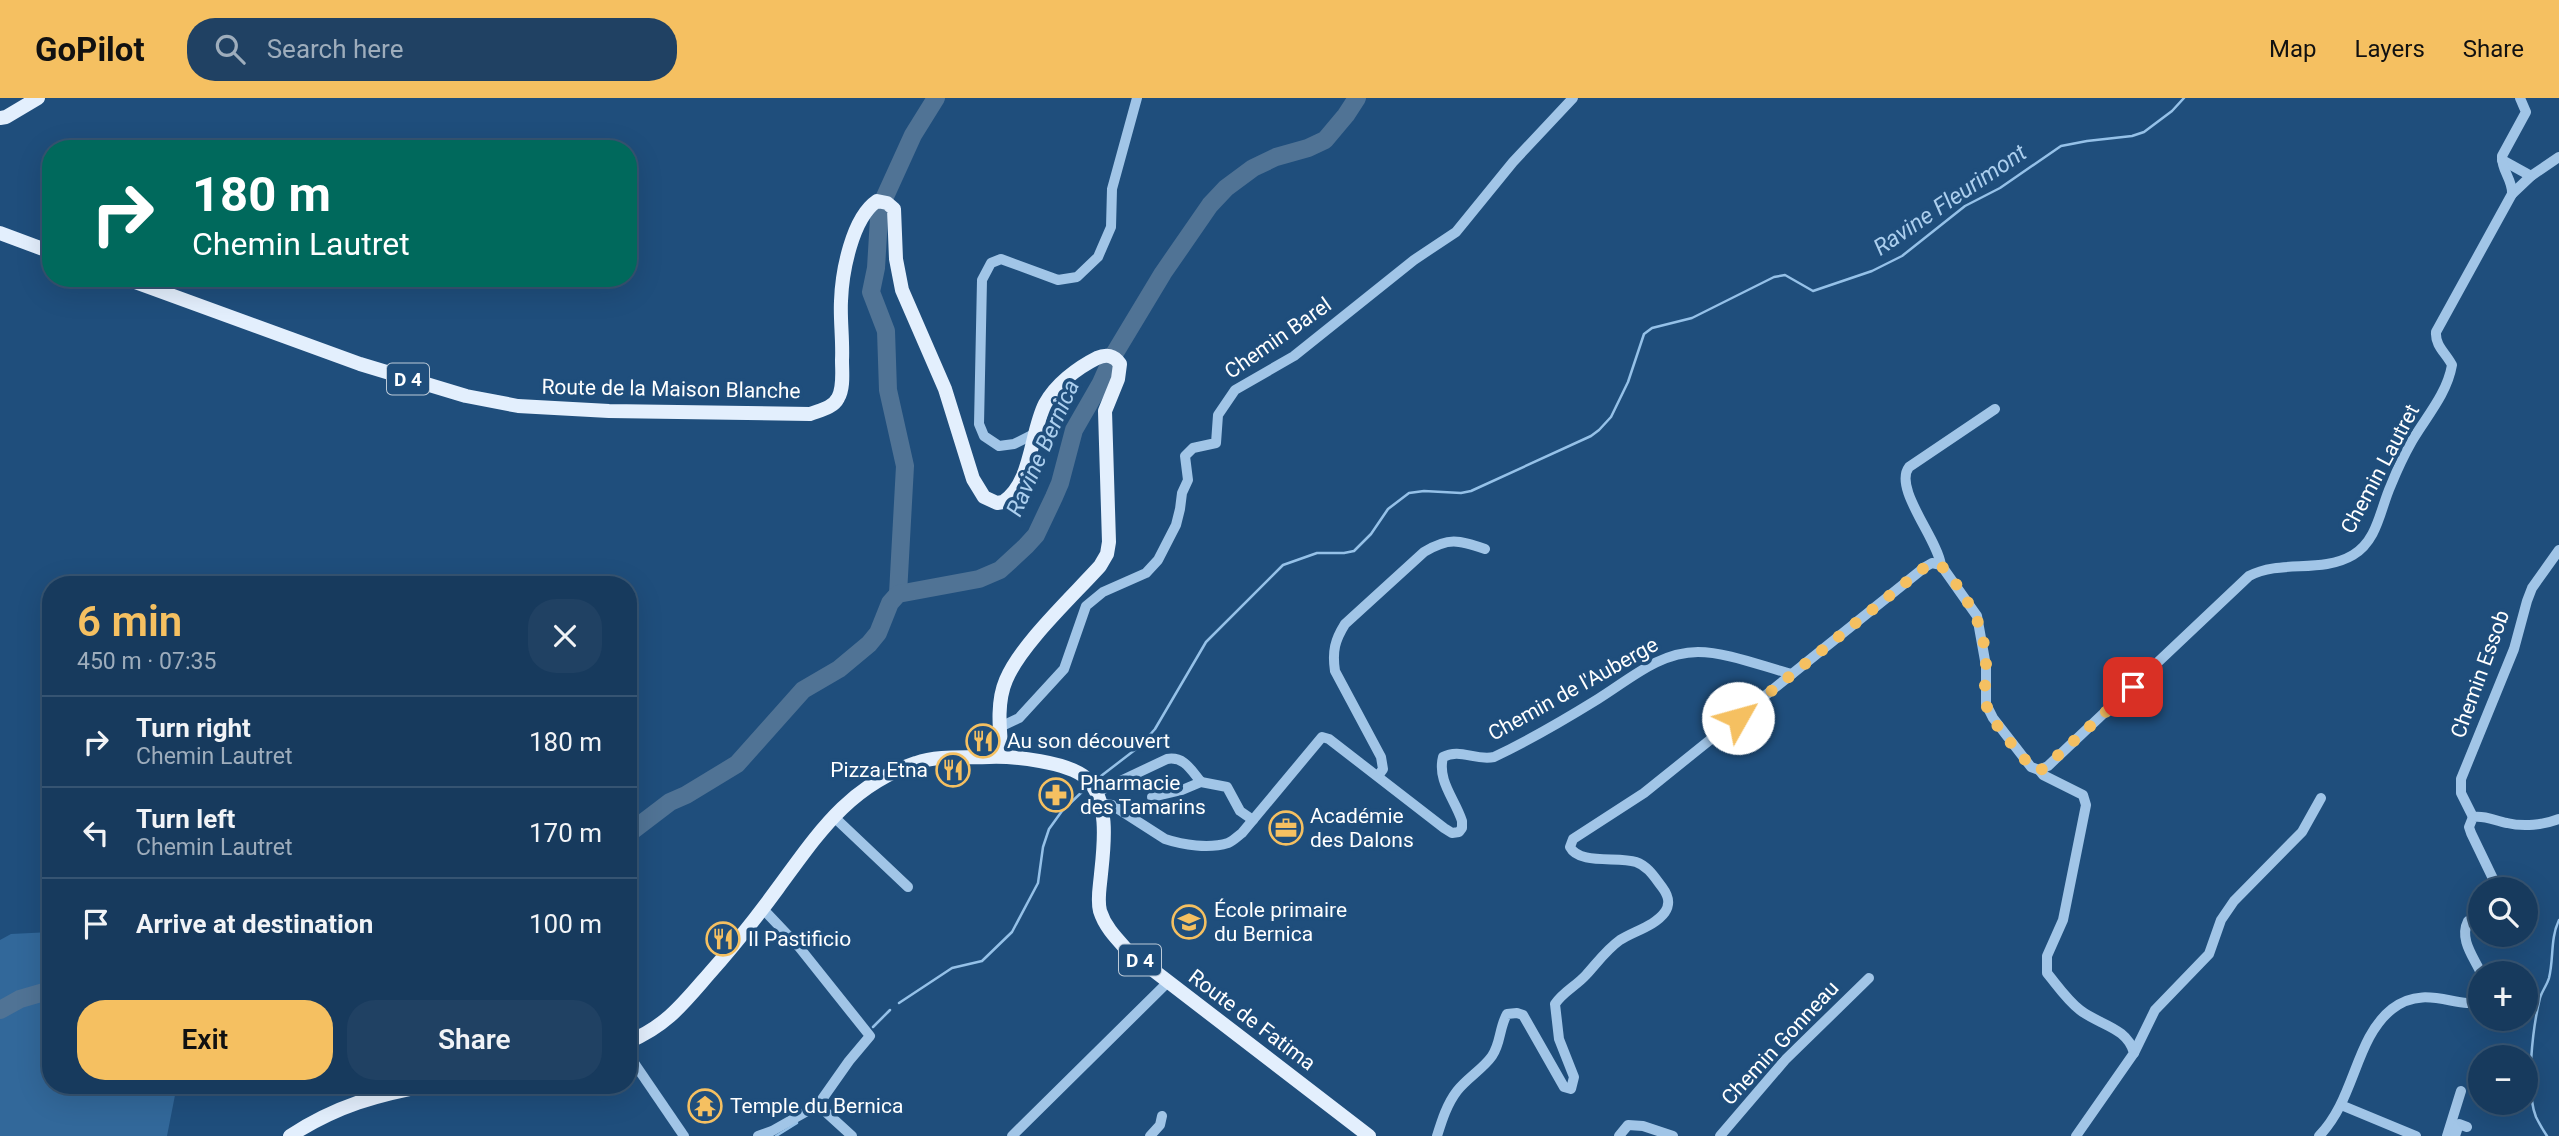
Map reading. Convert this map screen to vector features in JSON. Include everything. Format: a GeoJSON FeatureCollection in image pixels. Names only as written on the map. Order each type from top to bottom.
{"type":"FeatureCollection","features":[{"type":"Feature","properties":{"kind":"main road"},"geometry":{"type":"LineString","coordinates":[[0,118],[38,98]]}},
{"type":"Feature","properties":{"kind":"main road","name":"Route de la Maison Blanche"},"geometry":{"type":"LineString","coordinates":[[149,287],[360,364],[466,396],[518,406],[609,411],[810,414],[835,403],[841,392],[842,286],[853,242],[868,207],[877,201],[887,203],[894,209],[896,259],[902,290],[945,389],[973,479],[989,501],[1003,502],[1014,492],[1025,468],[1047,401],[1055,390],[1088,363],[1104,355],[1117,359],[1121,369],[1105,411],[1109,530],[1107,554],[1100,566],[1020,656],[1005,681],[1000,727],[1002,756]]}},
{"type":"Feature","properties":{"kind":"main road"},"geometry":{"type":"LineString","coordinates":[[0,233],[42,249]]}},
{"type":"Feature","properties":{"kind":"main road"},"geometry":{"type":"LineString","coordinates":[[637,1037],[665,1023],[763,909],[833,816],[872,782],[916,762],[937,758],[1002,756],[1076,771],[1088,780],[1098,798]]}},
{"type":"Feature","properties":{"kind":"main road","name":"Route de Fatima"},"geometry":{"type":"LineString","coordinates":[[1098,798],[1104,852],[1100,909],[1113,935],[1127,950],[1369,1136]]}},
{"type":"Feature","properties":{"kind":"main road"},"geometry":{"type":"LineString","coordinates":[[290,1136],[350,1104],[383,1094]]}},
{"type":"Feature","properties":{"kind":"street"},"geometry":{"type":"LineString","coordinates":[[1034,434],[1014,444],[999,446],[984,436],[979,424],[982,280],[991,263],[1000,259],[1058,280],[1077,277],[1098,257],[1111,227],[1112,189],[1137,98]]}},
{"type":"Feature","properties":{"kind":"street","name":"Chemin Barel"},"geometry":{"type":"LineString","coordinates":[[1000,727],[1019,718],[1064,669],[1086,606],[1103,592],[1146,573],[1158,560],[1176,525],[1182,493],[1188,480],[1185,456],[1193,448],[1216,443],[1219,415],[1235,390],[1294,356],[1414,260],[1456,232],[1513,162],[1573,98]]}},
{"type":"Feature","properties":{"kind":"street"},"geometry":{"type":"LineString","coordinates":[[2502,160],[2526,112],[2521,98]]}},
{"type":"Feature","properties":{"kind":"street","name":"Chemin Lautret"},"geometry":{"type":"LineString","coordinates":[[2039,770],[2097,721],[2249,576],[2261,569],[2311,566],[2343,559],[2367,543],[2412,441],[2434,408],[2450,375],[2452,365],[2435,340],[2436,332],[2512,194],[2531,176],[2559,157]]}},
{"type":"Feature","properties":{"kind":"street"},"geometry":{"type":"LineString","coordinates":[[2502,160],[2531,176]]}},
{"type":"Feature","properties":{"kind":"street"},"geometry":{"type":"LineString","coordinates":[[2502,160],[2513,185],[2512,194]]}},
{"type":"Feature","properties":{"kind":"street"},"geometry":{"type":"LineString","coordinates":[[1995,409],[1909,467],[1905,472],[1905,488],[1934,540],[1941,565],[1977,616],[1986,666],[1986,704],[1993,718],[2031,767],[2083,795],[2086,806],[2063,920],[2047,956],[2047,973],[2082,1012],[2124,1034],[2134,1053]]}},
{"type":"Feature","properties":{"kind":"street"},"geometry":{"type":"LineString","coordinates":[[1378,776],[1382,769],[1381,757],[1335,671],[1334,647],[1338,636],[1345,624],[1435,545],[1451,540],[1485,549]]}},
{"type":"Feature","properties":{"kind":"street","name":"Chemin Essob"},"geometry":{"type":"LineString","coordinates":[[2492,877],[2471,834],[2469,827],[2473,817],[2461,793],[2461,779],[2514,649],[2529,594],[2559,550]]}},
{"type":"Feature","properties":{"kind":"street"},"geometry":{"type":"LineString","coordinates":[[1437,1136],[1443,1114],[1457,1091],[1490,1059],[1497,1048],[1507,1014],[1523,1015],[1564,1087],[1571,1089],[1574,1077],[1559,1040],[1555,1004],[1560,996],[1585,977],[1620,940],[1652,923],[1665,912],[1669,902],[1667,894],[1652,873],[1637,862],[1582,857],[1570,847],[1573,839],[1644,793],[1925,567],[1933,563],[1941,565]]}},
{"type":"Feature","properties":{"kind":"street","name":"Chemin de l'Auberge"},"geometry":{"type":"LineString","coordinates":[[1098,798],[1165,839],[1186,845],[1229,843],[1242,833],[1322,737],[1329,739],[1444,828],[1452,833],[1459,832],[1462,821],[1441,777],[1440,768],[1443,757],[1451,753],[1482,760],[1494,757],[1564,720],[1640,671],[1675,654],[1699,652],[1722,655],[1792,674]]}},
{"type":"Feature","properties":{"kind":"street"},"geometry":{"type":"LineString","coordinates":[[1098,798],[1116,783],[1167,759],[1182,760],[1201,782]]}},
{"type":"Feature","properties":{"kind":"street"},"geometry":{"type":"LineString","coordinates":[[1152,797],[1201,782],[1227,786],[1240,811],[1253,820]]}},
{"type":"Feature","properties":{"kind":"street"},"geometry":{"type":"LineString","coordinates":[[2076,1136],[2134,1053],[2155,1010],[2209,954],[2221,920],[2234,901],[2302,832],[2322,798]]}},
{"type":"Feature","properties":{"kind":"street"},"geometry":{"type":"LineString","coordinates":[[2473,817],[2482,815],[2510,824],[2534,824],[2559,819]]}},
{"type":"Feature","properties":{"kind":"street"},"geometry":{"type":"LineString","coordinates":[[833,816],[908,887]]}},
{"type":"Feature","properties":{"kind":"street"},"geometry":{"type":"LineString","coordinates":[[758,1136],[818,1105],[870,1036],[799,947],[763,909]]}},
{"type":"Feature","properties":{"kind":"street"},"geometry":{"type":"LineString","coordinates":[[2468,921],[2463,931],[2468,946]]}},
{"type":"Feature","properties":{"kind":"street","name":"Chemin Gonneau"},"geometry":{"type":"LineString","coordinates":[[1720,1136],[1785,1060],[1869,978]]}},
{"type":"Feature","properties":{"kind":"street"},"geometry":{"type":"LineString","coordinates":[[1012,1136],[1168,982]]}},
{"type":"Feature","properties":{"kind":"street"},"geometry":{"type":"LineString","coordinates":[[2319,1136],[2331,1123],[2341,1105],[2368,1039],[2392,1009],[2416,997],[2436,997],[2468,1003]]}},
{"type":"Feature","properties":{"kind":"street"},"geometry":{"type":"LineString","coordinates":[[637,1067],[684,1136]]}},
{"type":"Feature","properties":{"kind":"street"},"geometry":{"type":"LineString","coordinates":[[2447,1136],[2461,1091]]}},
{"type":"Feature","properties":{"kind":"street"},"geometry":{"type":"LineString","coordinates":[[818,1105],[852,1136]]}},
{"type":"Feature","properties":{"kind":"street"},"geometry":{"type":"LineString","coordinates":[[2341,1105],[2395,1132],[2416,1136]]}},
{"type":"Feature","properties":{"kind":"street"},"geometry":{"type":"LineString","coordinates":[[1150,1136],[1160,1125],[1161,1116]]}},
{"type":"Feature","properties":{"kind":"street"},"geometry":{"type":"LineString","coordinates":[[2455,1136],[2459,1124],[2467,1127]]}},
{"type":"Feature","properties":{"kind":"street"},"geometry":{"type":"LineString","coordinates":[[1619,1136],[1628,1125],[1643,1126],[1673,1136]]}},
{"type":"Feature","properties":{"kind":"shaded area"},"geometry":{"type":"Polygon","coordinates":[[[42,932],[42,1094],[175,1094],[167,1136],[0,1136],[0,940],[11,934],[42,932]]]}},
{"type":"Feature","properties":{"kind":"waterway"},"geometry":{"type":"LineString","coordinates":[[898,594],[905,466],[888,390],[886,331],[871,292],[883,201],[913,135],[936,98]]}},
{"type":"Feature","properties":{"kind":"waterway","name":"Ravine Bernica"},"geometry":{"type":"LineString","coordinates":[[637,827],[670,802],[737,764],[803,690],[839,669],[869,644],[878,633],[890,603],[898,594],[979,579],[1000,570],[1026,546],[1036,535],[1054,497],[1074,430],[1113,356],[1163,273],[1210,205],[1226,188],[1253,168],[1325,140],[1357,98]]}},
{"type":"Feature","properties":{"kind":"waterway","name":"Ravine Fleurimont"},"geometry":{"type":"LineString","coordinates":[[1101,776],[1140,746],[1155,729],[1206,642],[1283,565],[1317,553],[1354,551],[1371,534],[1388,509],[1409,493],[1471,491],[1591,436],[1611,417],[1628,382],[1644,334],[1652,328],[1692,318],[1774,277],[1785,275],[1813,291],[1872,271],[1902,256],[1965,206],[2000,188],[2061,146],[2144,132],[2172,111],[2184,98]]}},
{"type":"Feature","properties":{"kind":"waterway","name":"Ravine Fleurimont"},"geometry":{"type":"LineString","coordinates":[[899,1003],[952,968],[982,961],[1012,932],[1038,883],[1043,847],[1049,829],[1062,811],[1084,790]]}},
{"type":"Feature","properties":{"kind":"waterway"},"geometry":{"type":"LineString","coordinates":[[2547,1136],[2536,1117],[2533,1105],[2531,1058],[2537,1010],[2549,978],[2554,934],[2559,920]]}},
{"type":"Feature","properties":{"kind":"waterway","name":"Ravine Bernica"},"geometry":{"type":"LineString","coordinates":[[0,1010],[20,999],[42,993]]}},
{"type":"Feature","properties":{"kind":"waterway","name":"Ravine Fleurimont"},"geometry":{"type":"LineString","coordinates":[[873,1027],[890,1010]]}},
{"type":"Feature","properties":{"kind":"waterway","name":"Ravine Fleurimont"},"geometry":{"type":"LineString","coordinates":[[776,1136],[797,1123]]}},
{"type":"Feature","properties":{"kind":"place","name":"Au son découvert"},"geometry":{"type":"Point","coordinates":[983,741]}},
{"type":"Feature","properties":{"kind":"place","name":"Pizza Etna"},"geometry":{"type":"Point","coordinates":[953,770]}},
{"type":"Feature","properties":{"kind":"place","name":"Pharmacie des Tamarins"},"geometry":{"type":"Point","coordinates":[1056,795]}},
{"type":"Feature","properties":{"kind":"place","name":"Académie des Dalons"},"geometry":{"type":"Point","coordinates":[1286,828]}},
{"type":"Feature","properties":{"kind":"place","name":"École primaire du Bernica"},"geometry":{"type":"Point","coordinates":[1189,922]}},
{"type":"Feature","properties":{"kind":"place","name":"Il Pastificio"},"geometry":{"type":"Point","coordinates":[723,939]}},
{"type":"Feature","properties":{"kind":"place","name":"Temple du Bernica"},"geometry":{"type":"Point","coordinates":[705,1106]}},
{"type":"Feature","properties":{"kind":"route"},"geometry":{"type":"LineString","coordinates":[[1738,718],[1933,563],[1941,565],[1949,573],[1977,616],[1986,666],[1986,704],[1993,718],[2031,767],[2036,770],[2043,769],[2133,687]]}}]}
